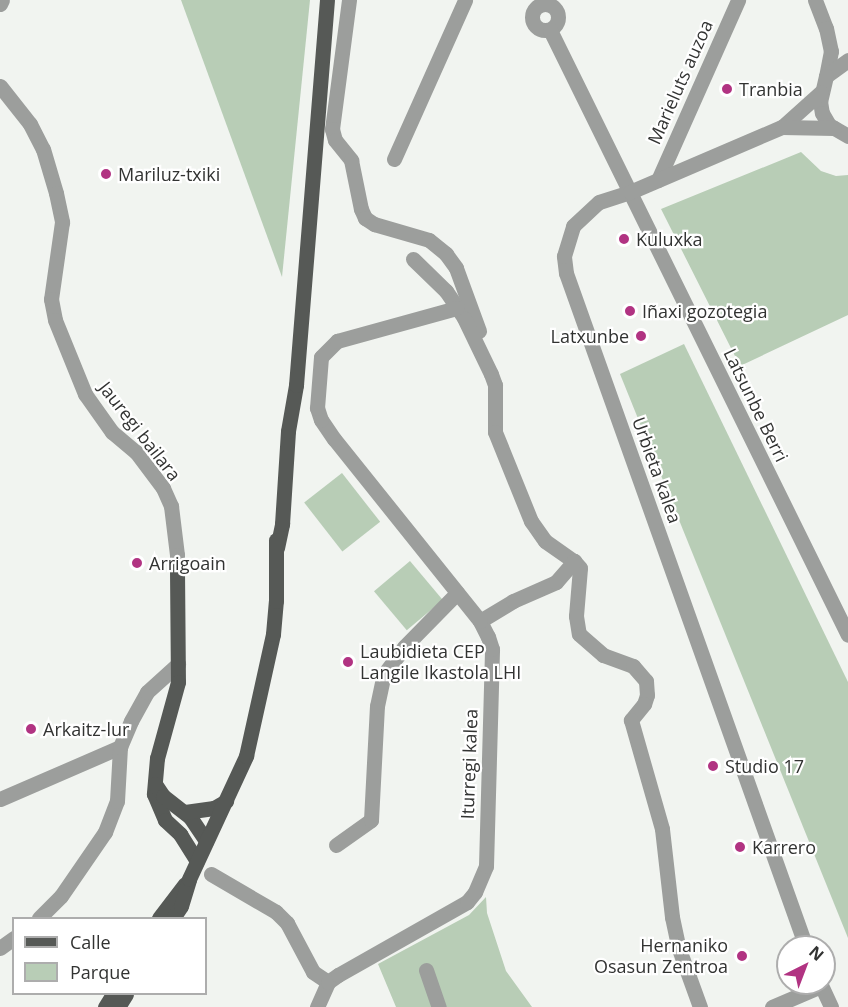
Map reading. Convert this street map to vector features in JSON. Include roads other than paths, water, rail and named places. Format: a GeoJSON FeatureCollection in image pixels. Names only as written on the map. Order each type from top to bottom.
{"type":"FeatureCollection","features":[{"type":"Feature","properties":{"kind":"main road"},"geometry":{"type":"LineString","coordinates":[[174,917],[181,906],[189,879],[246,756],[269,653],[276,601],[277,548],[282,524],[288,431],[296,385],[327,0]]}},
{"type":"Feature","properties":{"kind":"main road"},"geometry":{"type":"LineString","coordinates":[[177,570],[178,682],[157,758],[154,784],[159,808],[165,820],[186,842],[197,861]]}},
{"type":"Feature","properties":{"kind":"main road"},"geometry":{"type":"LineString","coordinates":[[154,784],[163,796],[185,812],[197,825],[206,841]]}},
{"type":"Feature","properties":{"kind":"main road"},"geometry":{"type":"LineString","coordinates":[[185,812],[214,808],[226,801]]}},
{"type":"Feature","properties":{"kind":"main road"},"geometry":{"type":"LineString","coordinates":[[160,917],[189,879]]}},
{"type":"Feature","properties":{"kind":"street"},"geometry":{"type":"LineString","coordinates":[[349,0],[332,129],[335,140],[351,160],[365,218],[374,224],[429,240],[446,254],[456,268],[471,305],[495,385],[495,432],[509,471],[531,521],[545,541],[574,561],[580,568],[581,580],[576,616],[579,634],[603,655],[633,666],[646,681],[647,695],[631,720],[632,727],[662,830],[672,917],[679,949],[700,1007]]}},
{"type":"Feature","properties":{"kind":"street"},"geometry":{"type":"LineString","coordinates":[[394,159],[465,0]]}},
{"type":"Feature","properties":{"kind":"street","name":"Marieluts auzoa"},"geometry":{"type":"LineString","coordinates":[[658,180],[738,0]]}},
{"type":"Feature","properties":{"kind":"street"},"geometry":{"type":"LineString","coordinates":[[815,0],[826,28],[831,51],[820,92],[822,113],[834,128],[848,136]]}},
{"type":"Feature","properties":{"kind":"street"},"geometry":{"type":"LineString","coordinates":[[537,3],[532,12],[534,25],[541,30],[550,30],[630,192]]}},
{"type":"Feature","properties":{"kind":"street"},"geometry":{"type":"LineString","coordinates":[[826,76],[848,60]]}},
{"type":"Feature","properties":{"kind":"street","name":"Jauregi bailara"},"geometry":{"type":"LineString","coordinates":[[0,86],[30,124],[43,149],[56,193],[62,222],[51,299],[55,320],[85,394],[112,432],[136,452],[163,488],[171,506],[177,570]]}},
{"type":"Feature","properties":{"kind":"street","name":"Urbieta kalea"},"geometry":{"type":"LineString","coordinates":[[802,935],[566,273],[565,247],[573,226],[599,202],[630,192],[782,127],[820,92]]}},
{"type":"Feature","properties":{"kind":"street","name":"Urbieta kalea"},"geometry":{"type":"LineString","coordinates":[[782,127],[834,128]]}},
{"type":"Feature","properties":{"kind":"street","name":"Latsunbe Berri"},"geometry":{"type":"LineString","coordinates":[[630,192],[848,635]]}},
{"type":"Feature","properties":{"kind":"street"},"geometry":{"type":"LineString","coordinates":[[413,258],[446,291],[465,318],[492,374]]}},
{"type":"Feature","properties":{"kind":"street","name":"Iturregi kalea"},"geometry":{"type":"LineString","coordinates":[[328,982],[459,908],[476,892],[486,866],[492,649],[485,618],[457,593],[321,420],[317,408],[321,357],[337,341],[457,308]]}},
{"type":"Feature","properties":{"kind":"street"},"geometry":{"type":"LineString","coordinates":[[485,618],[526,594],[556,582],[574,561]]}},
{"type":"Feature","properties":{"kind":"street"},"geometry":{"type":"LineString","coordinates":[[336,845],[371,820],[377,706],[384,674],[404,647],[457,593]]}},
{"type":"Feature","properties":{"kind":"street"},"geometry":{"type":"LineString","coordinates":[[40,917],[61,896],[105,832],[117,801],[120,747],[131,721],[147,692],[178,664]]}},
{"type":"Feature","properties":{"kind":"street"},"geometry":{"type":"LineString","coordinates":[[0,799],[120,747]]}},
{"type":"Feature","properties":{"kind":"street"},"geometry":{"type":"LineString","coordinates":[[212,874],[276,912],[287,923],[313,972],[328,982],[317,1007]]}},
{"type":"Feature","properties":{"kind":"street"},"geometry":{"type":"LineString","coordinates":[[426,970],[440,1007]]}},
{"type":"Feature","properties":{"kind":"street"},"geometry":{"type":"LineString","coordinates":[[772,1007],[798,995]]}},
{"type":"Feature","properties":{"kind":"place","name":"Tranbia"},"geometry":{"type":"Point","coordinates":[727,89]}},
{"type":"Feature","properties":{"kind":"place","name":"Mariluz-txiki"},"geometry":{"type":"Point","coordinates":[106,174]}},
{"type":"Feature","properties":{"kind":"place","name":"Kuluxka"},"geometry":{"type":"Point","coordinates":[624,239]}},
{"type":"Feature","properties":{"kind":"place","name":"Iñaxi gozotegia"},"geometry":{"type":"Point","coordinates":[630,311]}},
{"type":"Feature","properties":{"kind":"place","name":"Latxunbe"},"geometry":{"type":"Point","coordinates":[641,336]}},
{"type":"Feature","properties":{"kind":"place","name":"Arrigoain"},"geometry":{"type":"Point","coordinates":[137,563]}},
{"type":"Feature","properties":{"kind":"place","name":"Laubidieta CEP Langile Ikastola LHI"},"geometry":{"type":"Point","coordinates":[348,662]}},
{"type":"Feature","properties":{"kind":"place","name":"Arkaitz-lur"},"geometry":{"type":"Point","coordinates":[31,729]}},
{"type":"Feature","properties":{"kind":"place","name":"Studio 17"},"geometry":{"type":"Point","coordinates":[713,766]}},
{"type":"Feature","properties":{"kind":"place","name":"Karrero"},"geometry":{"type":"Point","coordinates":[740,847]}},
{"type":"Feature","properties":{"kind":"place","name":"Hernaniko Osasun Zentroa"},"geometry":{"type":"Point","coordinates":[742,956]}}]}
